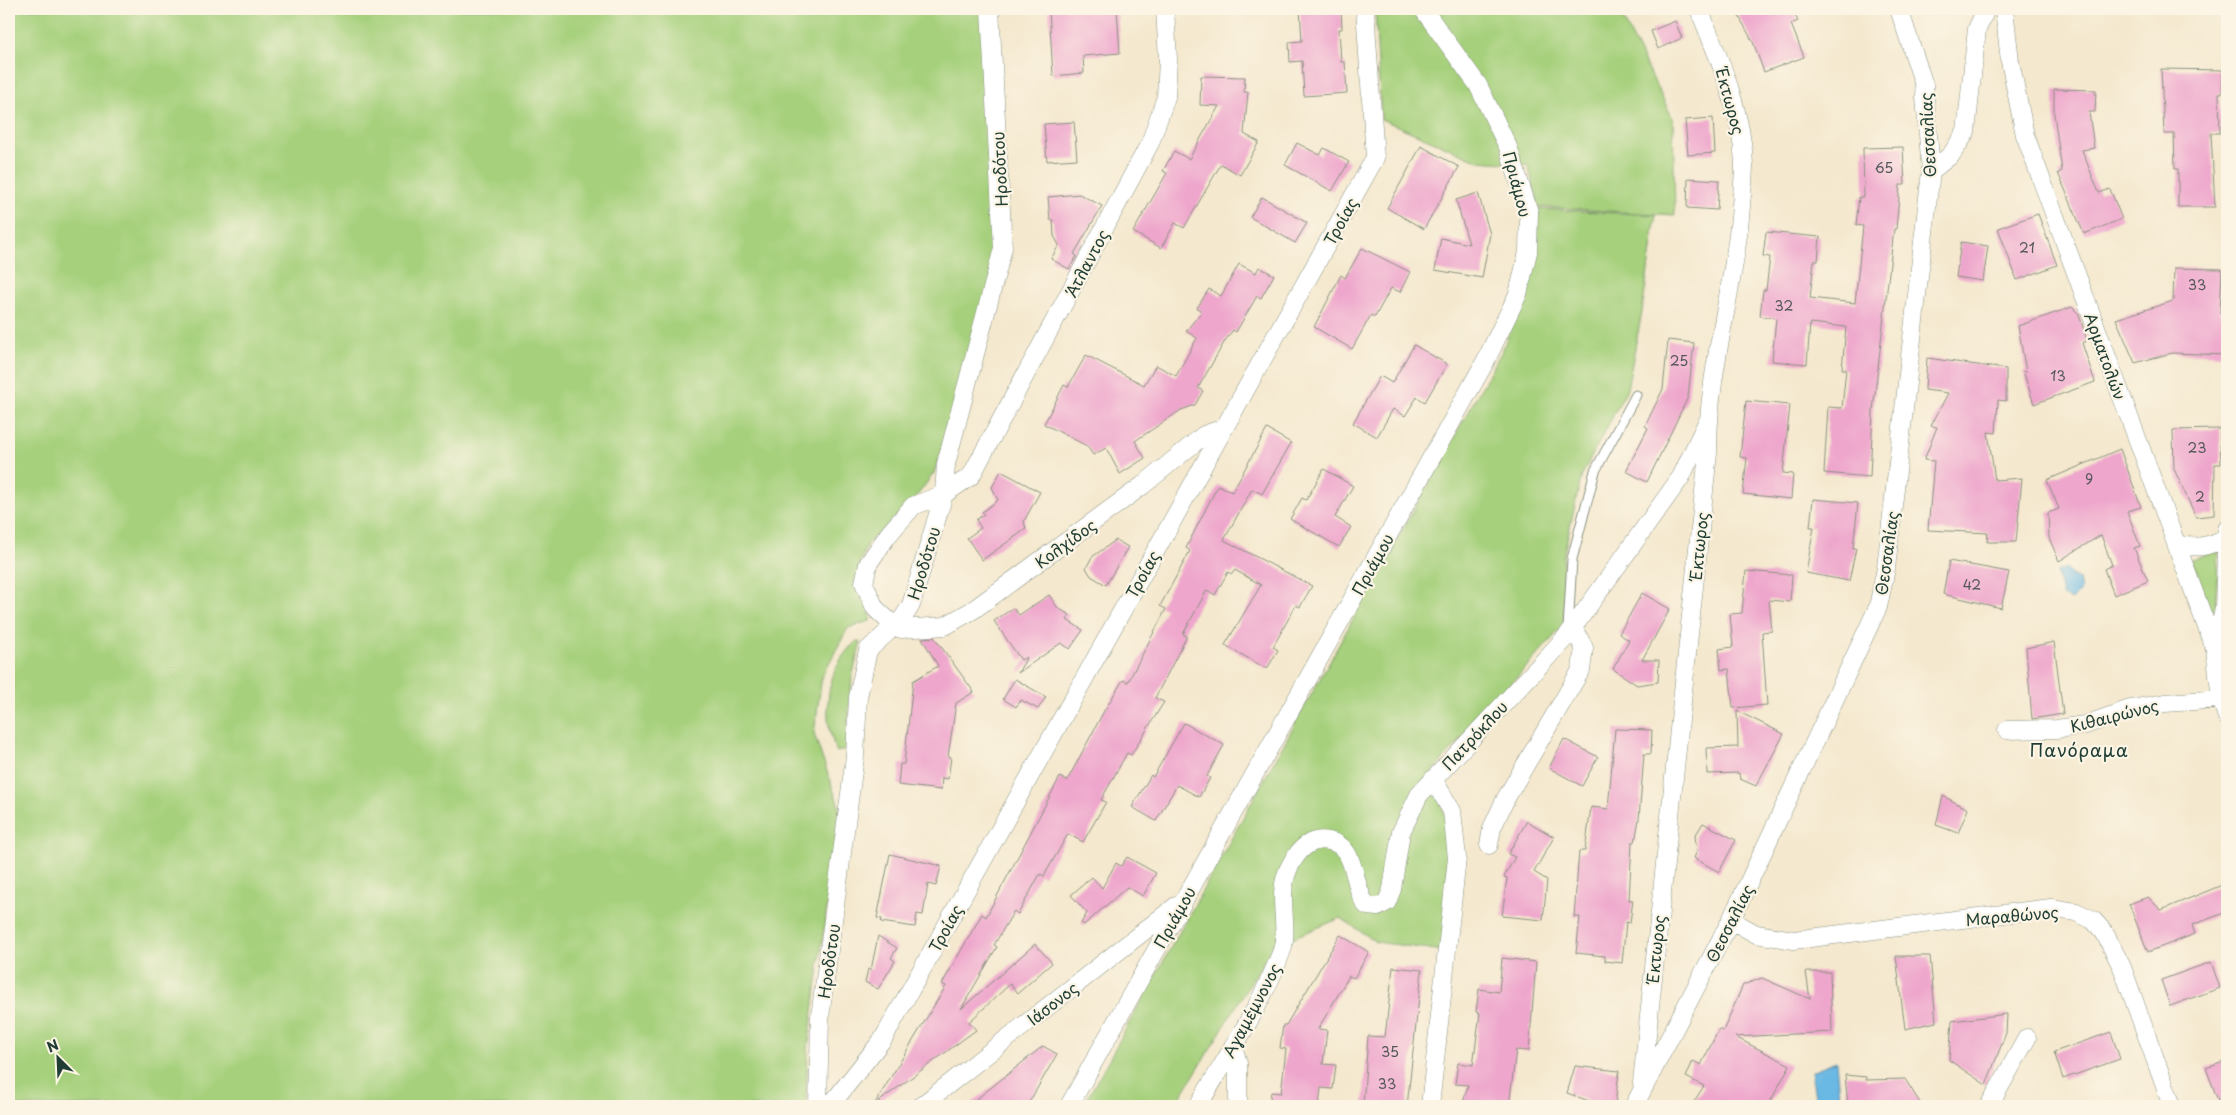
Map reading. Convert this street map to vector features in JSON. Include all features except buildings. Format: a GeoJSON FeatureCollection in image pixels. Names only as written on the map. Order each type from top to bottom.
{"type":"FeatureCollection","features":[{"type":"Feature","properties":{"kind":"street","name":"Ηροδότου"},"geometry":{"type":"LineString","coordinates":[[819,1106],[820,1017],[855,756],[858,697],[868,650],[903,618],[911,605],[944,494],[946,464],[1004,248],[990,9]]}},
{"type":"Feature","properties":{"kind":"street","name":"Άτλαντος"},"geometry":{"type":"LineString","coordinates":[[894,626],[875,608],[864,583],[868,564],[888,535],[913,506],[944,494],[971,476],[1150,144],[1166,97],[1168,59],[1165,9]]}},
{"type":"Feature","properties":{"kind":"street","name":"Τροίας"},"geometry":{"type":"LineString","coordinates":[[819,1106],[834,1101],[883,1039],[1375,158],[1365,9]]}},
{"type":"Feature","properties":{"kind":"street","name":"Πριάμου"},"geometry":{"type":"LineString","coordinates":[[1068,1106],[1486,362],[1518,294],[1528,252],[1529,212],[1508,147],[1478,85],[1423,9]]}},
{"type":"Feature","properties":{"kind":"street","name":"Έκτωρος"},"geometry":{"type":"LineString","coordinates":[[1638,1099],[1708,453],[1708,420],[1739,236],[1744,165],[1739,121],[1720,60],[1699,9]]}},
{"type":"Feature","properties":{"kind":"street","name":"Θεσσαλίας"},"geometry":{"type":"LineString","coordinates":[[1638,1099],[1731,920],[1878,607],[1886,568],[1931,171],[1924,85],[1899,9]]}},
{"type":"Feature","properties":{"kind":"street"},"geometry":{"type":"LineString","coordinates":[[1931,171],[1951,155],[1966,132],[1977,29],[1986,9]]}},
{"type":"Feature","properties":{"kind":"street","name":"Αρματολών"},"geometry":{"type":"LineString","coordinates":[[2004,9],[2010,61],[2025,135],[2214,649],[2221,699],[2227,717]]}},
{"type":"Feature","properties":{"kind":"street","name":"Πατρόκλου"},"geometry":{"type":"LineString","coordinates":[[1430,1106],[1457,858],[1452,811],[1445,795],[1433,778],[1570,632],[1681,477],[1708,420]]}},
{"type":"Feature","properties":{"kind":"street","name":"Κολχίδος"},"geometry":{"type":"LineString","coordinates":[[894,626],[901,629],[945,626],[973,610],[1126,498],[1204,435],[1224,428]]}},
{"type":"Feature","properties":{"kind":"street"},"geometry":{"type":"LineString","coordinates":[[2214,649],[2224,609],[2227,529]]}},
{"type":"Feature","properties":{"kind":"street"},"geometry":{"type":"LineString","coordinates":[[2176,544],[2191,548],[2204,547],[2227,537]]}},
{"type":"Feature","properties":{"kind":"street"},"geometry":{"type":"LineString","coordinates":[[1489,845],[1492,828],[1506,798],[1581,670],[1584,648],[1570,632]]}},
{"type":"Feature","properties":{"kind":"street","name":"Κιθαιρώνος"},"geometry":{"type":"LineString","coordinates":[[2007,730],[2057,729],[2085,725],[2130,709],[2165,703],[2221,699]]}},
{"type":"Feature","properties":{"kind":"street","name":"Αγαμέμνονος"},"geometry":{"type":"LineString","coordinates":[[1198,1106],[1259,1001],[1282,951],[1283,887],[1289,866],[1300,849],[1316,840],[1331,841],[1344,848],[1362,900],[1368,906],[1378,907],[1387,902],[1392,889],[1401,832],[1420,796],[1433,778]]}},
{"type":"Feature","properties":{"kind":"street","name":"Ιάσονος"},"geometry":{"type":"LineString","coordinates":[[921,1106],[1183,900]]}},
{"type":"Feature","properties":{"kind":"street","name":"Μαραθώνος"},"geometry":{"type":"LineString","coordinates":[[1731,920],[1756,934],[1794,940],[2044,909],[2076,912],[2093,920],[2104,932],[2122,968],[2172,1106]]}},
{"type":"Feature","properties":{"kind":"street"},"geometry":{"type":"LineString","coordinates":[[1989,1106],[2027,1038]]}},
{"type":"Feature","properties":{"kind":"street"},"geometry":{"type":"LineString","coordinates":[[1233,1046],[1238,1063],[1238,1106]]}},
{"type":"Feature","properties":{"kind":"lane"},"geometry":{"type":"LineString","coordinates":[[1570,632],[1572,559],[1594,471],[1636,395]]}},
{"type":"Feature","properties":{"kind":"green space"},"geometry":{"type":"Polygon","coordinates":[[[9,9],[982,9],[1000,254],[934,473],[913,501],[867,544],[859,565],[858,586],[871,616],[870,621],[848,628],[822,676],[814,734],[840,809],[808,1049],[806,1106],[9,1106],[9,9]]]}},
{"type":"Feature","properties":{"kind":"green space"},"geometry":{"type":"Polygon","coordinates":[[[1375,9],[1618,9],[1673,119],[1675,215],[1539,207],[1528,165],[1479,161],[1381,119],[1375,9]]]}},
{"type":"Feature","properties":{"kind":"green space"},"geometry":{"type":"Polygon","coordinates":[[[1539,209],[1656,215],[1642,312],[1627,389],[1582,475],[1563,557],[1564,625],[1422,783],[1439,798],[1450,828],[1444,951],[1376,942],[1341,918],[1273,946],[1175,1106],[1083,1106],[1503,349],[1534,266],[1539,209]]]}},
{"type":"Feature","properties":{"kind":"green space"},"geometry":{"type":"Polygon","coordinates":[[[2217,552],[2219,554],[2215,610],[2211,612],[2191,561],[2192,559],[2217,552]]]}},
{"type":"Feature","properties":{"kind":"green space"},"geometry":{"type":"Polygon","coordinates":[[[857,641],[861,642],[852,677],[848,724],[850,748],[837,752],[829,723],[829,692],[838,664],[857,641]]]}},
{"type":"Feature","properties":{"kind":"water"},"geometry":{"type":"Polygon","coordinates":[[[2066,568],[2070,574],[2079,579],[2081,590],[2072,600],[2062,596],[2057,572],[2066,568]]]}},
{"type":"Feature","properties":{"kind":"water"},"geometry":{"type":"Polygon","coordinates":[[[1836,1061],[1839,1096],[1816,1104],[1811,1071],[1836,1061]]]}},
{"type":"Feature","properties":{"kind":"district","name":"Πανόραμα"},"geometry":{"type":"Point","coordinates":[2079,749]}}]}
